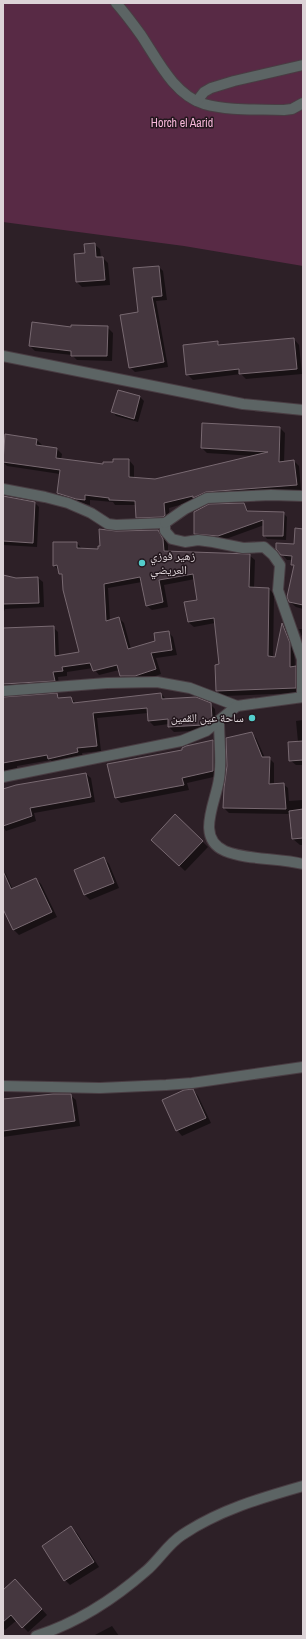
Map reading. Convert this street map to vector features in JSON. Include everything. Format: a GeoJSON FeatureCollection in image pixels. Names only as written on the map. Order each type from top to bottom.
{"type":"FeatureCollection","features":[{"type":"Feature","properties":{"kind":"street"},"geometry":{"type":"LineString","coordinates":[[116,3],[140,33],[167,74],[181,90],[197,101],[219,107],[284,110],[292,109],[303,102]]}},
{"type":"Feature","properties":{"kind":"street"},"geometry":{"type":"LineString","coordinates":[[197,101],[204,92],[211,88],[234,81],[303,65]]}},
{"type":"Feature","properties":{"kind":"street"},"geometry":{"type":"LineString","coordinates":[[3,356],[243,404],[303,410]]}},
{"type":"Feature","properties":{"kind":"street"},"geometry":{"type":"LineString","coordinates":[[3,489],[46,497],[68,503],[91,513],[108,524],[116,525],[165,522],[185,509],[207,498],[271,495],[303,496]]}},
{"type":"Feature","properties":{"kind":"street"},"geometry":{"type":"LineString","coordinates":[[3,691],[107,683],[157,682],[190,688],[237,706],[303,697],[302,659],[278,590],[280,565],[273,555],[264,547],[243,548],[198,540],[185,542],[172,539],[165,531],[165,522]]}},
{"type":"Feature","properties":{"kind":"street"},"geometry":{"type":"LineString","coordinates":[[3,777],[181,741],[206,731],[237,706]]}},
{"type":"Feature","properties":{"kind":"street"},"geometry":{"type":"LineString","coordinates":[[219,722],[220,779],[208,818],[208,826],[213,840],[218,846],[234,853],[303,864]]}},
{"type":"Feature","properties":{"kind":"street"},"geometry":{"type":"LineString","coordinates":[[3,1086],[100,1088],[166,1085],[194,1083],[303,1067]]}},
{"type":"Feature","properties":{"kind":"street"},"geometry":{"type":"LineString","coordinates":[[36,1636],[57,1629],[109,1600],[147,1571],[181,1535],[213,1518],[249,1502],[303,1486]]}},
{"type":"Feature","properties":{"kind":"green space","name":"Horch el Aarid"},"geometry":{"type":"Polygon","coordinates":[[[3,3],[303,3],[303,266],[184,246],[3,222],[3,3]]]}},
{"type":"Feature","properties":{"kind":"building"},"geometry":{"type":"Polygon","coordinates":[[[95,243],[96,257],[103,257],[105,280],[76,282],[74,254],[85,253],[84,244],[95,243]]]}},
{"type":"Feature","properties":{"kind":"building"},"geometry":{"type":"Polygon","coordinates":[[[159,266],[162,296],[152,297],[164,362],[129,368],[120,315],[138,312],[133,268],[159,266]]]}},
{"type":"Feature","properties":{"kind":"building"},"geometry":{"type":"Polygon","coordinates":[[[32,322],[71,327],[71,325],[108,326],[107,356],[71,356],[71,351],[29,346],[32,322]]]}},
{"type":"Feature","properties":{"kind":"building"},"geometry":{"type":"Polygon","coordinates":[[[294,338],[297,369],[239,374],[239,369],[186,375],[183,345],[218,341],[218,345],[294,338]]]}},
{"type":"Feature","properties":{"kind":"building"},"geometry":{"type":"Polygon","coordinates":[[[118,390],[140,396],[134,419],[111,412],[118,390]]]}},
{"type":"Feature","properties":{"kind":"building"},"geometry":{"type":"Polygon","coordinates":[[[202,423],[280,427],[279,462],[294,460],[297,485],[206,492],[193,498],[193,496],[164,503],[165,515],[163,517],[136,518],[135,501],[109,500],[109,498],[85,495],[85,500],[76,499],[57,493],[60,470],[3,462],[5,434],[37,439],[36,445],[57,448],[56,458],[103,464],[103,462],[113,462],[113,459],[129,459],[129,477],[155,479],[268,452],[201,448],[202,423]]]}},
{"type":"Feature","properties":{"kind":"building"},"geometry":{"type":"Polygon","coordinates":[[[3,496],[35,502],[33,543],[3,541],[3,496]]]}},
{"type":"Feature","properties":{"kind":"building"},"geometry":{"type":"Polygon","coordinates":[[[244,503],[247,511],[284,512],[283,536],[263,536],[263,520],[218,536],[194,534],[194,512],[209,504],[244,503]]]}},
{"type":"Feature","properties":{"kind":"building"},"geometry":{"type":"Polygon","coordinates":[[[295,528],[303,529],[303,605],[289,602],[287,597],[294,565],[291,565],[292,556],[281,555],[276,549],[276,543],[294,544],[295,528]]]}},
{"type":"Feature","properties":{"kind":"building"},"geometry":{"type":"Polygon","coordinates":[[[99,529],[116,531],[158,530],[163,539],[164,551],[250,554],[249,587],[269,588],[268,656],[275,657],[282,623],[290,643],[290,667],[296,666],[296,688],[216,691],[215,665],[219,664],[214,618],[188,622],[184,602],[197,600],[193,574],[159,580],[163,602],[146,606],[140,577],[104,584],[106,621],[119,617],[128,649],[155,641],[154,633],[169,631],[172,650],[151,653],[156,669],[135,676],[120,676],[117,665],[93,671],[90,663],[62,667],[63,671],[53,672],[55,681],[3,684],[3,628],[54,626],[55,656],[79,652],[63,590],[62,574],[59,574],[57,565],[53,566],[53,542],[77,542],[77,548],[98,549],[98,546],[100,546],[99,529]]]}},
{"type":"Feature","properties":{"kind":"building"},"geometry":{"type":"Polygon","coordinates":[[[3,575],[16,578],[38,577],[39,603],[3,604],[3,575]]]}},
{"type":"Feature","properties":{"kind":"building"},"geometry":{"type":"Polygon","coordinates":[[[57,693],[58,698],[71,697],[73,703],[161,693],[162,699],[196,697],[211,703],[212,718],[203,725],[168,727],[168,719],[148,721],[147,708],[93,713],[97,746],[77,748],[78,752],[48,759],[47,755],[3,763],[3,697],[57,693]]]}},
{"type":"Feature","properties":{"kind":"building"},"geometry":{"type":"Polygon","coordinates":[[[252,732],[262,757],[270,757],[269,784],[284,783],[286,809],[223,808],[227,766],[226,738],[252,732]]]}},
{"type":"Feature","properties":{"kind":"building"},"geometry":{"type":"Polygon","coordinates":[[[213,740],[213,771],[182,778],[184,785],[115,798],[107,764],[182,750],[182,748],[186,746],[213,740]]]}},
{"type":"Feature","properties":{"kind":"building"},"geometry":{"type":"Polygon","coordinates":[[[303,741],[303,760],[289,761],[288,742],[303,741]]]}},
{"type":"Feature","properties":{"kind":"building"},"geometry":{"type":"Polygon","coordinates":[[[86,773],[91,797],[30,808],[32,816],[3,826],[3,789],[16,785],[86,773]]]}},
{"type":"Feature","properties":{"kind":"building"},"geometry":{"type":"Polygon","coordinates":[[[303,809],[303,838],[292,839],[289,811],[303,809]]]}},
{"type":"Feature","properties":{"kind":"building"},"geometry":{"type":"Polygon","coordinates":[[[175,814],[203,841],[179,866],[151,840],[175,814]]]}},
{"type":"Feature","properties":{"kind":"building"},"geometry":{"type":"Polygon","coordinates":[[[104,857],[114,883],[84,895],[74,870],[104,857]]]}},
{"type":"Feature","properties":{"kind":"building"},"geometry":{"type":"Polygon","coordinates":[[[3,871],[11,889],[36,878],[52,912],[13,930],[3,909],[3,871]]]}},
{"type":"Feature","properties":{"kind":"building"},"geometry":{"type":"Polygon","coordinates":[[[193,1089],[206,1118],[176,1131],[162,1100],[184,1090],[193,1089]]]}},
{"type":"Feature","properties":{"kind":"building"},"geometry":{"type":"Polygon","coordinates":[[[53,1094],[71,1094],[75,1121],[3,1131],[3,1099],[53,1094]]]}},
{"type":"Feature","properties":{"kind":"building"},"geometry":{"type":"Polygon","coordinates":[[[71,1526],[94,1562],[64,1581],[42,1546],[71,1526]]]}},
{"type":"Feature","properties":{"kind":"building"},"geometry":{"type":"Polygon","coordinates":[[[15,1579],[42,1609],[22,1628],[11,1615],[3,1622],[3,1590],[15,1579]]]}},
{"type":"Feature","properties":{"kind":"place","name":"زهير فوزي العريضي"},"geometry":{"type":"Point","coordinates":[142,563]}},
{"type":"Feature","properties":{"kind":"place","name":"ساحة عين القمين"},"geometry":{"type":"Point","coordinates":[252,718]}}]}
